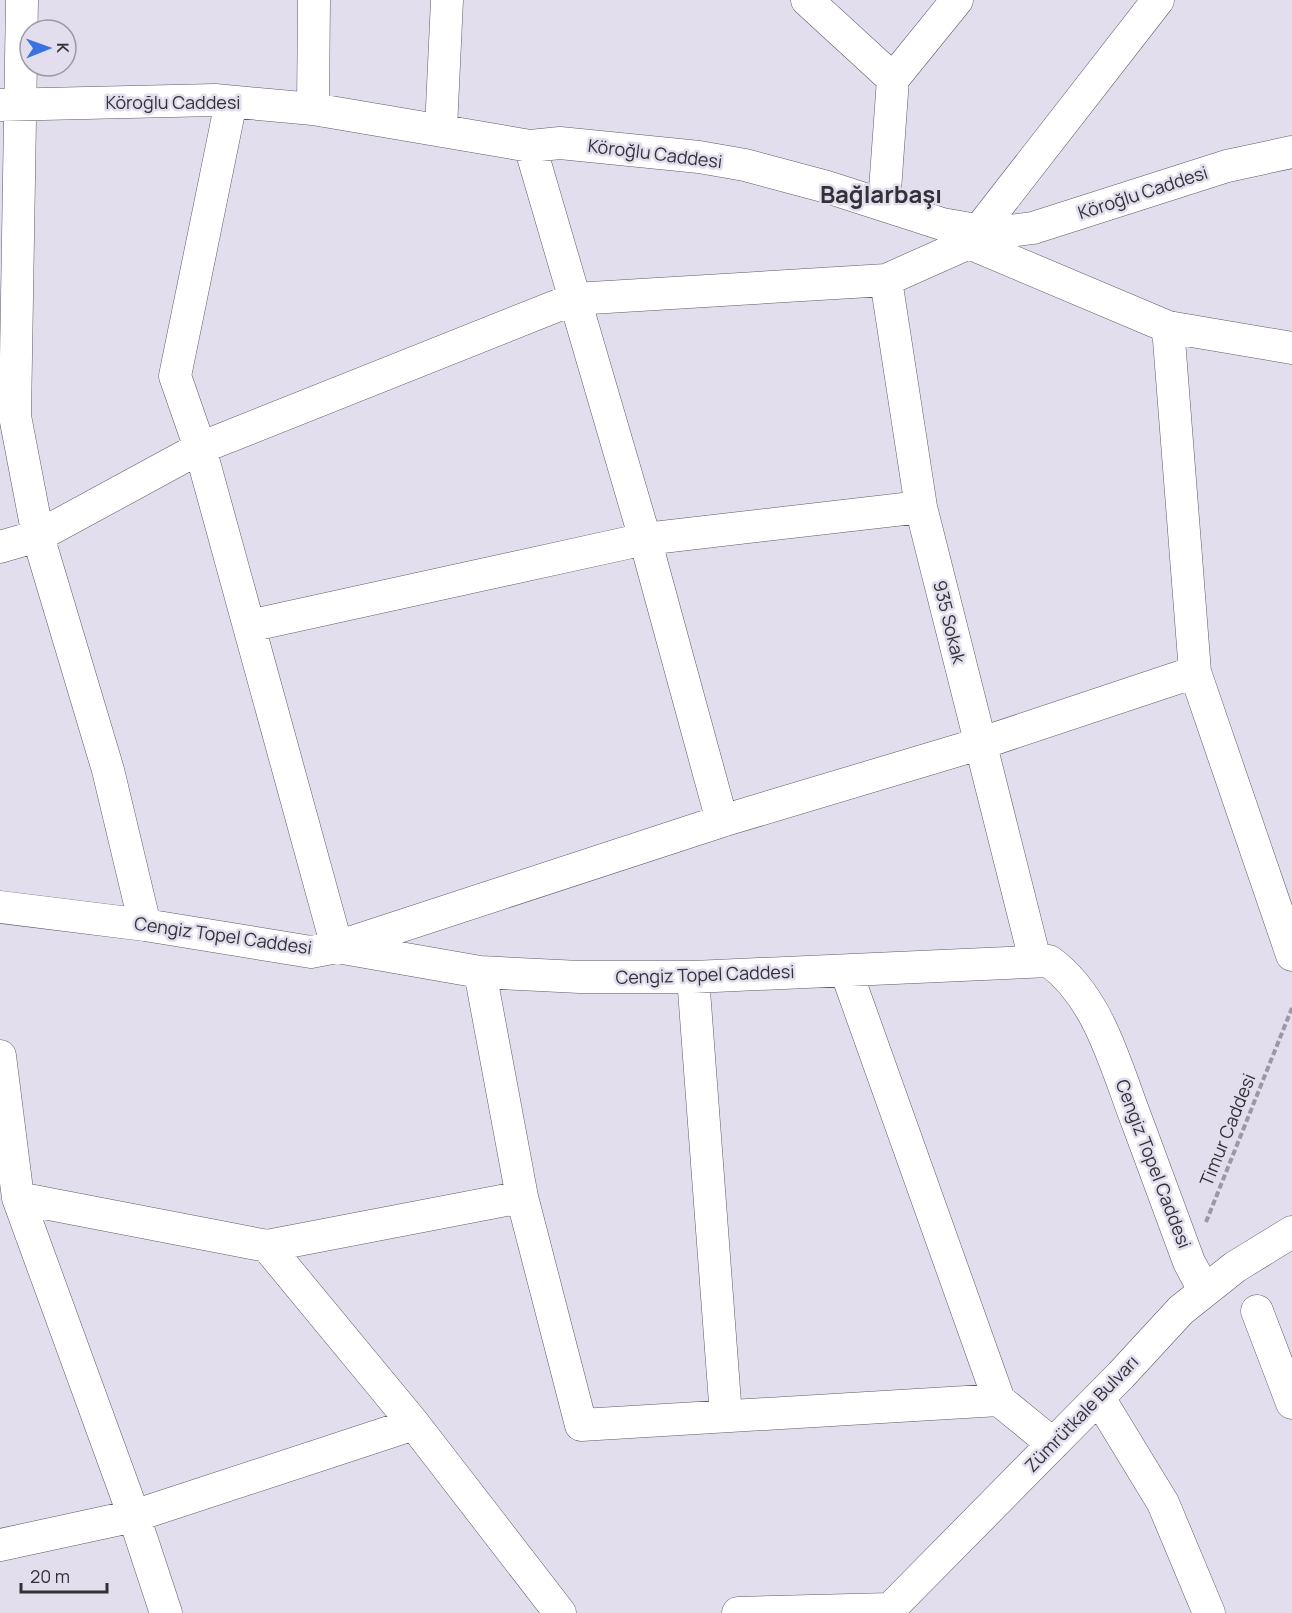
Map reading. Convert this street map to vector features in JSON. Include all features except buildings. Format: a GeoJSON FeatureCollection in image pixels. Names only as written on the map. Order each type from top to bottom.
{"type":"FeatureCollection","features":[{"type":"Feature","properties":{"kind":"street"},"geometry":{"type":"LineString","coordinates":[[22,0],[10,105],[8,415],[38,536],[108,770],[145,925]]}},
{"type":"Feature","properties":{"kind":"street"},"geometry":{"type":"LineString","coordinates":[[313,109],[314,0]]}},
{"type":"Feature","properties":{"kind":"street"},"geometry":{"type":"LineString","coordinates":[[441,129],[447,0]]}},
{"type":"Feature","properties":{"kind":"street"},"geometry":{"type":"LineString","coordinates":[[807,0],[894,79]]}},
{"type":"Feature","properties":{"kind":"street"},"geometry":{"type":"LineString","coordinates":[[884,204],[894,79],[957,0]]}},
{"type":"Feature","properties":{"kind":"street"},"geometry":{"type":"LineString","coordinates":[[0,548],[38,536],[200,448],[574,299],[885,280],[974,237],[1158,0]]}},
{"type":"Feature","properties":{"kind":"street"},"geometry":{"type":"LineString","coordinates":[[231,102],[175,376],[200,448],[337,947],[722,821],[979,744],[1196,672]]}},
{"type":"Feature","properties":{"kind":"street","name":"Köroğlu Caddesi"},"geometry":{"type":"LineString","coordinates":[[10,105],[231,102],[313,109],[530,146],[560,143],[699,157],[779,173],[884,204],[974,237],[1033,228],[1216,169],[1292,152]]}},
{"type":"Feature","properties":{"kind":"street"},"geometry":{"type":"LineString","coordinates":[[530,146],[645,539],[722,821]]}},
{"type":"Feature","properties":{"kind":"street"},"geometry":{"type":"LineString","coordinates":[[974,237],[1168,327],[1292,348]]}},
{"type":"Feature","properties":{"kind":"street","name":"935 Sokak"},"geometry":{"type":"LineString","coordinates":[[885,280],[921,507],[1035,960]]}},
{"type":"Feature","properties":{"kind":"street"},"geometry":{"type":"LineString","coordinates":[[1168,327],[1196,672],[1292,956]]}},
{"type":"Feature","properties":{"kind":"street"},"geometry":{"type":"LineString","coordinates":[[249,626],[645,539],[921,507]]}},
{"type":"Feature","properties":{"kind":"street","name":"Cengiz Topel Caddesi"},"geometry":{"type":"LineString","coordinates":[[0,907],[145,925],[311,952],[337,947],[480,972],[580,977],[693,977],[1035,960],[1049,962],[1064,972],[1083,995],[1102,1031],[1190,1262],[1204,1290]]}},
{"type":"Feature","properties":{"kind":"street"},"geometry":{"type":"LineString","coordinates":[[846,971],[999,1400],[1053,1444]]}},
{"type":"Feature","properties":{"kind":"street"},"geometry":{"type":"LineString","coordinates":[[480,972],[522,1197],[581,1425],[999,1400]]}},
{"type":"Feature","properties":{"kind":"street"},"geometry":{"type":"LineString","coordinates":[[693,977],[726,1416]]}},
{"type":"Feature","properties":{"kind":"street"},"geometry":{"type":"LineString","coordinates":[[0,1056],[18,1198],[134,1516],[166,1613]]}},
{"type":"Feature","properties":{"kind":"street"},"geometry":{"type":"LineString","coordinates":[[18,1198],[267,1246],[522,1197]]}},
{"type":"Feature","properties":{"kind":"street","name":"Zümrütkale Bulvarı"},"geometry":{"type":"LineString","coordinates":[[889,1612],[1204,1290],[1292,1232]]}},
{"type":"Feature","properties":{"kind":"street"},"geometry":{"type":"LineString","coordinates":[[267,1246],[414,1424],[560,1613]]}},
{"type":"Feature","properties":{"kind":"street"},"geometry":{"type":"LineString","coordinates":[[1257,1311],[1292,1403]]}},
{"type":"Feature","properties":{"kind":"street"},"geometry":{"type":"LineString","coordinates":[[1099,1398],[1163,1503],[1209,1613]]}},
{"type":"Feature","properties":{"kind":"street"},"geometry":{"type":"LineString","coordinates":[[0,1545],[134,1516],[414,1424]]}},
{"type":"Feature","properties":{"kind":"street"},"geometry":{"type":"LineString","coordinates":[[738,1613],[889,1612]]}},
{"type":"Feature","properties":{"kind":"path","name":"Timur Caddesi"},"geometry":{"type":"LineString","coordinates":[[1190,1262],[1292,1008]]}},
{"type":"Feature","properties":{"kind":"district","name":"Bağlarbaşı"},"geometry":{"type":"Point","coordinates":[881,195]}}]}
